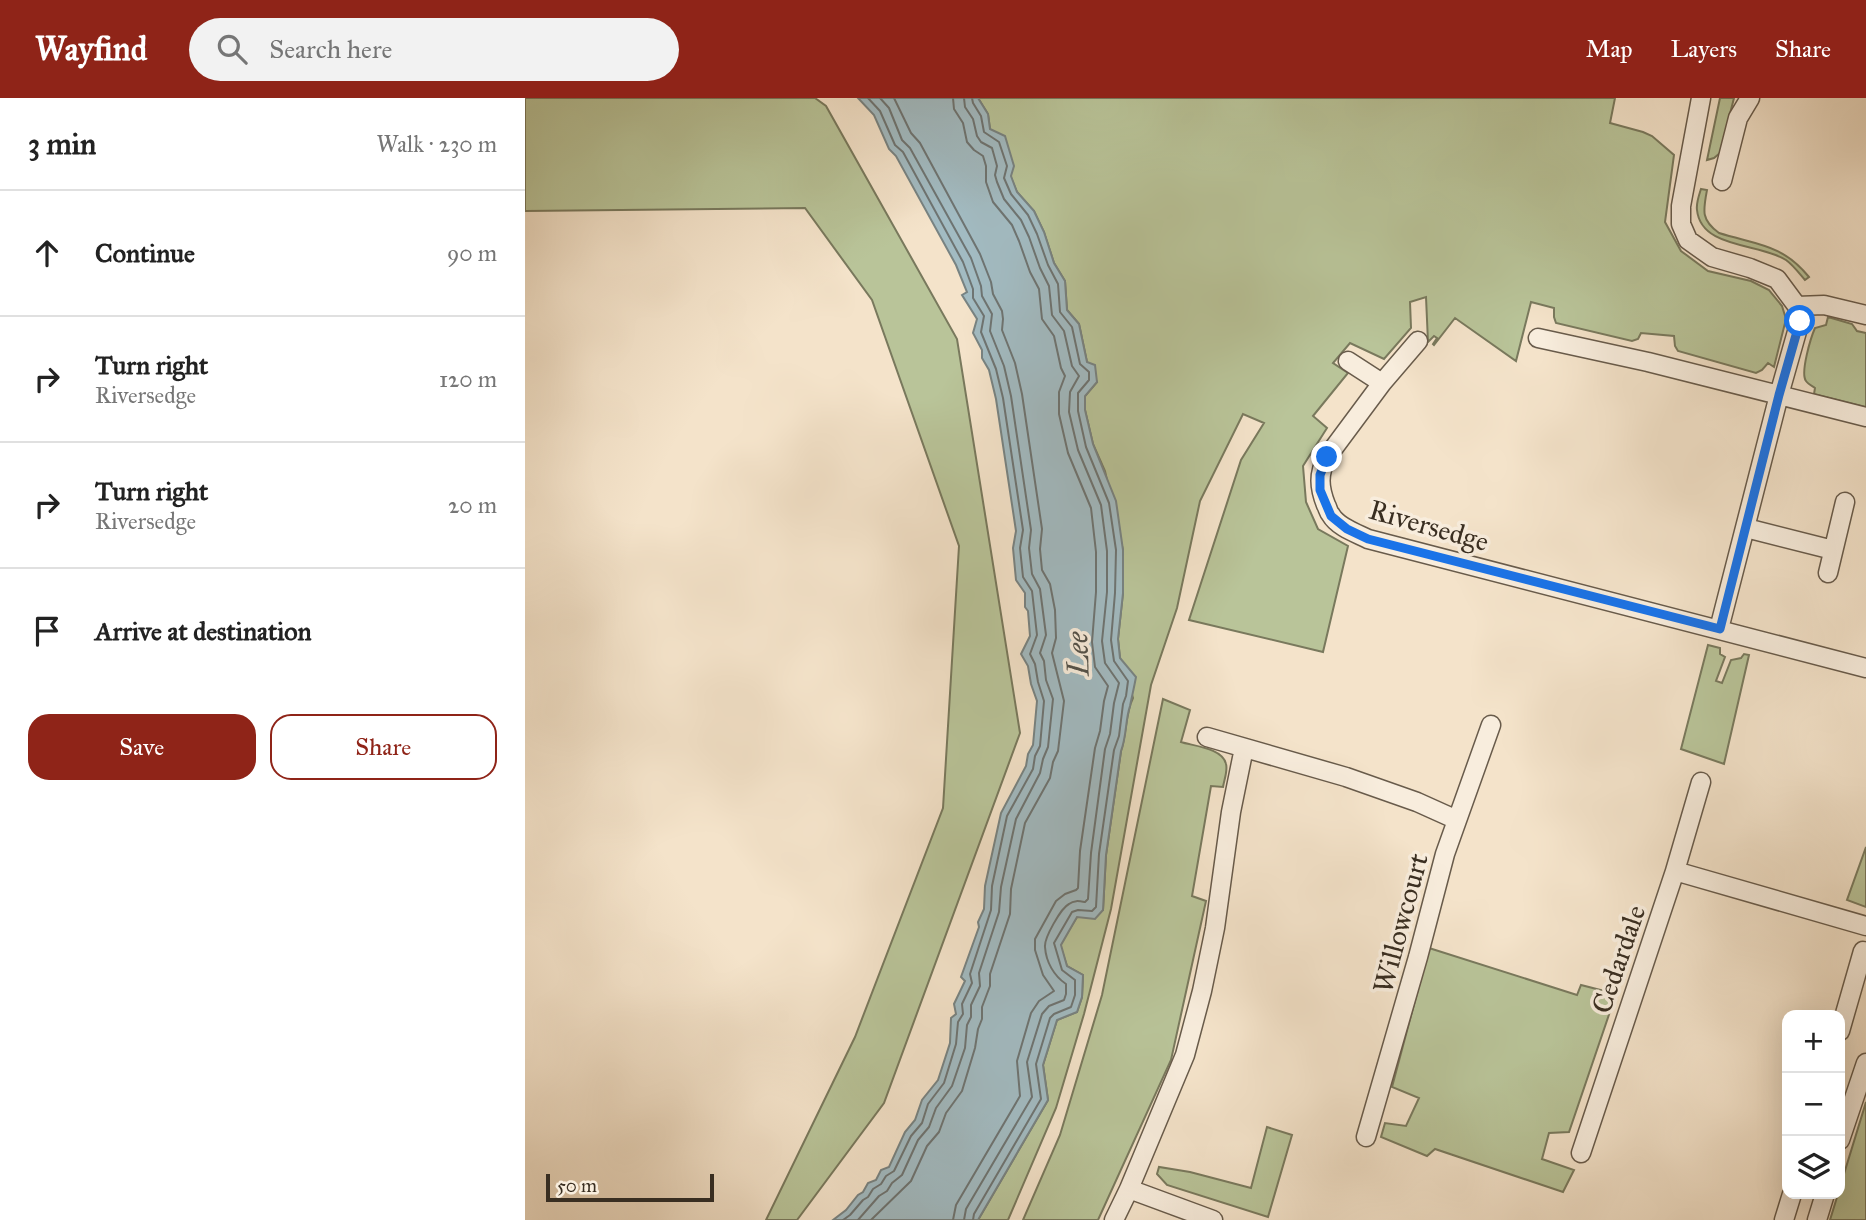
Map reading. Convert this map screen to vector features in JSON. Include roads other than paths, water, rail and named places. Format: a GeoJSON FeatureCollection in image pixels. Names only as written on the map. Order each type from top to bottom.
{"type":"FeatureCollection","features":[{"type":"Feature","properties":{"kind":"street"},"geometry":{"type":"LineString","coordinates":[[1700,98],[1681,206],[1681,224],[1688,240],[1712,257],[1777,279],[1797,306],[1800,321],[1720,629]]}},
{"type":"Feature","properties":{"kind":"street"},"geometry":{"type":"LineString","coordinates":[[1723,181],[1738,118],[1750,98]]}},
{"type":"Feature","properties":{"kind":"street"},"geometry":{"type":"LineString","coordinates":[[1797,306],[1824,305],[1866,315]]}},
{"type":"Feature","properties":{"kind":"street"},"geometry":{"type":"LineString","coordinates":[[1538,338],[1648,362],[1866,417]]}},
{"type":"Feature","properties":{"kind":"street","name":"Riversedge"},"geometry":{"type":"LineString","coordinates":[[1418,341],[1382,383],[1327,457],[1320,475],[1320,490],[1331,516],[1347,529],[1381,543],[1866,668]]}},
{"type":"Feature","properties":{"kind":"street"},"geometry":{"type":"LineString","coordinates":[[1348,361],[1382,383]]}},
{"type":"Feature","properties":{"kind":"street"},"geometry":{"type":"LineString","coordinates":[[1828,573],[1845,502]]}},
{"type":"Feature","properties":{"kind":"street"},"geometry":{"type":"LineString","coordinates":[[1746,528],[1833,550]]}},
{"type":"Feature","properties":{"kind":"street","name":"Willowcourt"},"geometry":{"type":"LineString","coordinates":[[1366,1137],[1445,854],[1491,725]]}},
{"type":"Feature","properties":{"kind":"street"},"geometry":{"type":"LineString","coordinates":[[1207,737],[1346,777],[1417,802],[1457,820]]}},
{"type":"Feature","properties":{"kind":"street"},"geometry":{"type":"LineString","coordinates":[[1114,1220],[1185,1055],[1215,928],[1231,812],[1244,748]]}},
{"type":"Feature","properties":{"kind":"street","name":"Cedardale"},"geometry":{"type":"LineString","coordinates":[[1581,1153],[1675,871],[1701,782]]}},
{"type":"Feature","properties":{"kind":"street"},"geometry":{"type":"LineString","coordinates":[[1675,871],[1866,926]]}},
{"type":"Feature","properties":{"kind":"street"},"geometry":{"type":"LineString","coordinates":[[1845,1014],[1863,951]]}},
{"type":"Feature","properties":{"kind":"street"},"geometry":{"type":"LineString","coordinates":[[1845,1121],[1866,1063]]}},
{"type":"Feature","properties":{"kind":"street"},"geometry":{"type":"LineString","coordinates":[[1129,1189],[1213,1220]]}},
{"type":"Feature","properties":{"kind":"street"},"geometry":{"type":"LineString","coordinates":[[1784,1220],[1790,1199]]}},
{"type":"Feature","properties":{"kind":"street"},"geometry":{"type":"LineString","coordinates":[[1817,1220],[1823,1199]]}},
{"type":"Feature","properties":{"kind":"water","name":"Lee"},"geometry":{"type":"Polygon","coordinates":[[[858,98],[978,98],[988,114],[990,129],[1005,136],[1014,166],[1011,176],[1017,192],[1034,211],[1044,232],[1054,263],[1065,281],[1067,310],[1079,324],[1087,362],[1095,365],[1097,382],[1085,396],[1085,410],[1093,444],[1116,501],[1123,550],[1123,593],[1118,639],[1120,658],[1136,677],[1121,751],[1106,855],[1103,910],[1095,919],[1077,917],[1061,945],[1067,966],[1083,975],[1082,997],[1077,1012],[1057,1020],[1043,1065],[1048,1100],[978,1220],[833,1220],[846,1210],[868,1183],[876,1180],[881,1170],[889,1167],[905,1132],[915,1120],[922,1100],[938,1080],[950,1043],[951,1018],[956,1014],[954,1004],[965,981],[961,977],[984,909],[985,886],[1001,813],[1026,766],[1033,745],[1037,701],[1028,666],[1021,654],[1030,636],[1028,611],[1025,607],[1025,593],[1016,580],[1013,548],[1016,531],[996,399],[989,370],[973,333],[977,319],[962,295],[967,292],[956,265],[896,156],[889,149],[874,115],[858,98]]]}}]}
